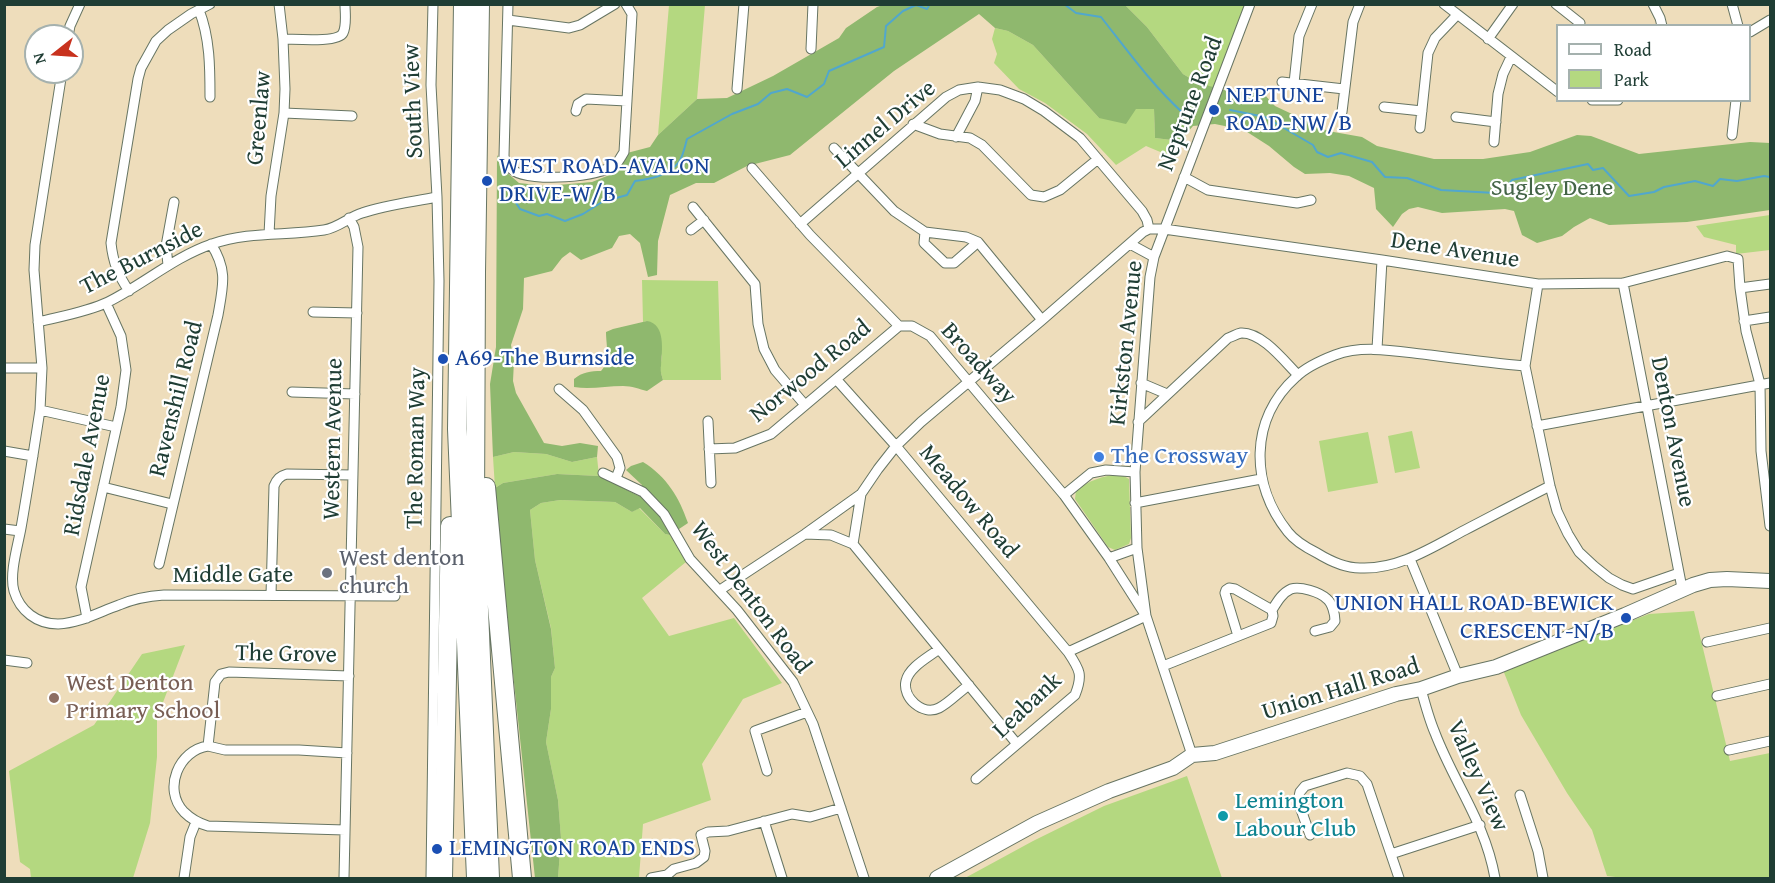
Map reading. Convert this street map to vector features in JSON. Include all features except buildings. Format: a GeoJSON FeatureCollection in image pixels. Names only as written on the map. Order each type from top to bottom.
{"type":"FeatureCollection","features":[{"type":"Feature","properties":{"kind":"highway"},"geometry":{"type":"LineString","coordinates":[[464,4],[457,429],[476,879]]}},
{"type":"Feature","properties":{"kind":"highway"},"geometry":{"type":"LineString","coordinates":[[480,4],[475,512],[490,879]]}},
{"type":"Feature","properties":{"kind":"highway"},"geometry":{"type":"LineString","coordinates":[[476,272],[487,501],[522,879]]}},
{"type":"Feature","properties":{"kind":"highway"},"geometry":{"type":"LineString","coordinates":[[443,879],[451,480],[457,429]]}},
{"type":"Feature","properties":{"kind":"street"},"geometry":{"type":"LineString","coordinates":[[71,24],[80,4]]}},
{"type":"Feature","properties":{"kind":"street"},"geometry":{"type":"LineString","coordinates":[[129,291],[117,271],[111,243],[138,79],[148,53],[156,41],[168,30],[210,4]]}},
{"type":"Feature","properties":{"kind":"street","name":"Greenlaw"},"geometry":{"type":"LineString","coordinates":[[269,234],[271,196],[284,113],[283,39],[279,4]]}},
{"type":"Feature","properties":{"kind":"street"},"geometry":{"type":"LineString","coordinates":[[283,39],[331,39],[341,36],[345,25],[345,4]]}},
{"type":"Feature","properties":{"kind":"street","name":"South View"},"geometry":{"type":"LineString","coordinates":[[433,4],[432,85],[437,197]]}},
{"type":"Feature","properties":{"kind":"street"},"geometry":{"type":"LineString","coordinates":[[508,4],[504,156],[512,170],[520,174],[541,177],[578,176],[598,172],[617,164],[624,152],[632,14],[626,4]]}},
{"type":"Feature","properties":{"kind":"street"},"geometry":{"type":"LineString","coordinates":[[508,20],[568,27],[580,25],[615,4]]}},
{"type":"Feature","properties":{"kind":"street"},"geometry":{"type":"LineString","coordinates":[[737,89],[744,4]]}},
{"type":"Feature","properties":{"kind":"street"},"geometry":{"type":"LineString","coordinates":[[811,49],[813,4]]}},
{"type":"Feature","properties":{"kind":"street","name":"Neptune Road"},"geometry":{"type":"LineString","coordinates":[[1168,218],[1250,4]]}},
{"type":"Feature","properties":{"kind":"street"},"geometry":{"type":"LineString","coordinates":[[1294,83],[1299,36],[1312,4]]}},
{"type":"Feature","properties":{"kind":"street"},"geometry":{"type":"LineString","coordinates":[[1342,112],[1353,22],[1360,4]]}},
{"type":"Feature","properties":{"kind":"street"},"geometry":{"type":"LineString","coordinates":[[1444,4],[1556,91]]}},
{"type":"Feature","properties":{"kind":"street"},"geometry":{"type":"LineString","coordinates":[[1488,39],[1513,4]]}},
{"type":"Feature","properties":{"kind":"street"},"geometry":{"type":"LineString","coordinates":[[1556,4],[1580,23]]}},
{"type":"Feature","properties":{"kind":"street"},"geometry":{"type":"LineString","coordinates":[[1653,4],[1661,24]]}},
{"type":"Feature","properties":{"kind":"street"},"geometry":{"type":"LineString","coordinates":[[1732,4],[1737,24]]}},
{"type":"Feature","properties":{"kind":"street"},"geometry":{"type":"LineString","coordinates":[[199,10],[207,36],[210,97]]}},
{"type":"Feature","properties":{"kind":"street"},"geometry":{"type":"LineString","coordinates":[[1420,128],[1428,53],[1435,38],[1457,15]]}},
{"type":"Feature","properties":{"kind":"street"},"geometry":{"type":"LineString","coordinates":[[1751,31],[1770,20]]}},
{"type":"Feature","properties":{"kind":"street"},"geometry":{"type":"LineString","coordinates":[[1494,142],[1498,94],[1503,74],[1511,57]]}},
{"type":"Feature","properties":{"kind":"street"},"geometry":{"type":"LineString","coordinates":[[1282,82],[1344,89]]}},
{"type":"Feature","properties":{"kind":"street","name":"Middle Gate"},"geometry":{"type":"LineString","coordinates":[[60,84],[35,245],[34,270],[42,368],[40,410],[13,582],[14,590],[23,608],[29,615],[50,624],[73,622],[143,597],[187,594],[395,596]]}},
{"type":"Feature","properties":{"kind":"street"},"geometry":{"type":"LineString","coordinates":[[956,137],[975,101],[978,87]]}},
{"type":"Feature","properties":{"kind":"street","name":"Linnel Drive"},"geometry":{"type":"LineString","coordinates":[[800,224],[946,97],[959,90],[978,87],[1000,90],[1024,99],[1080,138],[1142,210],[1149,229]]}},
{"type":"Feature","properties":{"kind":"street"},"geometry":{"type":"LineString","coordinates":[[576,111],[578,104],[586,99],[627,101]]}},
{"type":"Feature","properties":{"kind":"street"},"geometry":{"type":"LineString","coordinates":[[1731,135],[1736,102]]}},
{"type":"Feature","properties":{"kind":"street"},"geometry":{"type":"LineString","coordinates":[[1384,107],[1422,111]]}},
{"type":"Feature","properties":{"kind":"street"},"geometry":{"type":"LineString","coordinates":[[284,113],[352,116]]}},
{"type":"Feature","properties":{"kind":"street"},"geometry":{"type":"LineString","coordinates":[[1456,117],[1496,122]]}},
{"type":"Feature","properties":{"kind":"street"},"geometry":{"type":"LineString","coordinates":[[913,124],[940,134],[970,138],[982,145],[1031,195],[1044,197],[1060,190],[1098,159]]}},
{"type":"Feature","properties":{"kind":"street"},"geometry":{"type":"LineString","coordinates":[[834,148],[894,211],[925,232],[966,237],[978,242],[1042,320]]}},
{"type":"Feature","properties":{"kind":"street"},"geometry":{"type":"LineString","coordinates":[[752,168],[800,224],[898,326]]}},
{"type":"Feature","properties":{"kind":"street"},"geometry":{"type":"LineString","coordinates":[[1184,177],[1208,190],[1297,203],[1311,200]]}},
{"type":"Feature","properties":{"kind":"street","name":"The Burnside"},"geometry":{"type":"LineString","coordinates":[[38,322],[106,303],[168,265],[211,244],[245,236],[326,230],[367,211],[437,197]]}},
{"type":"Feature","properties":{"kind":"street","name":"The Roman Way"},"geometry":{"type":"LineString","coordinates":[[431,879],[439,281],[437,197]]}},
{"type":"Feature","properties":{"kind":"street"},"geometry":{"type":"LineString","coordinates":[[168,265],[166,246],[174,202]]}},
{"type":"Feature","properties":{"kind":"street"},"geometry":{"type":"LineString","coordinates":[[693,207],[755,284],[758,324],[764,349],[775,370],[806,405]]}},
{"type":"Feature","properties":{"kind":"street","name":"Western Avenue"},"geometry":{"type":"LineString","coordinates":[[344,879],[357,313],[357,236],[349,218]]}},
{"type":"Feature","properties":{"kind":"street","name":"Kirkston Avenue"},"geometry":{"type":"LineString","coordinates":[[1168,218],[1154,256],[1150,277],[1137,422],[1134,503],[1146,616],[1192,755]]}},
{"type":"Feature","properties":{"kind":"street"},"geometry":{"type":"LineString","coordinates":[[691,230],[704,220]]}},
{"type":"Feature","properties":{"kind":"street"},"geometry":{"type":"LineString","coordinates":[[720,590],[861,494],[896,446],[921,422],[1149,229]]}},
{"type":"Feature","properties":{"kind":"street","name":"Dene Avenue"},"geometry":{"type":"LineString","coordinates":[[1149,229],[1164,229],[1538,284],[1623,284],[1727,256],[1738,259],[1740,288]]}},
{"type":"Feature","properties":{"kind":"street"},"geometry":{"type":"LineString","coordinates":[[925,232],[924,243],[945,263],[954,263],[978,242]]}},
{"type":"Feature","properties":{"kind":"street","name":"Ravenshill Road"},"geometry":{"type":"LineString","coordinates":[[159,564],[218,315],[224,280],[219,256],[211,244]]}},
{"type":"Feature","properties":{"kind":"street"},"geometry":{"type":"LineString","coordinates":[[1130,244],[1154,256]]}},
{"type":"Feature","properties":{"kind":"street"},"geometry":{"type":"LineString","coordinates":[[1377,349],[1382,260]]}},
{"type":"Feature","properties":{"kind":"street"},"geometry":{"type":"LineString","coordinates":[[1538,284],[1525,366],[1550,486],[1557,511],[1568,534],[1579,552],[1609,578],[1633,589],[1679,573]]}},
{"type":"Feature","properties":{"kind":"street","name":"Denton Avenue"},"geometry":{"type":"LineString","coordinates":[[1623,284],[1682,588]]}},
{"type":"Feature","properties":{"kind":"street"},"geometry":{"type":"LineString","coordinates":[[1770,284],[1740,288],[1744,321],[1760,384],[1761,452],[1768,481],[1770,526]]}},
{"type":"Feature","properties":{"kind":"street","name":"Ridsdale Avenue"},"geometry":{"type":"LineString","coordinates":[[92,616],[81,586],[121,407],[126,370],[121,336],[106,303]]}},
{"type":"Feature","properties":{"kind":"street"},"geometry":{"type":"LineString","coordinates":[[313,312],[357,313]]}},
{"type":"Feature","properties":{"kind":"street"},"geometry":{"type":"LineString","coordinates":[[1744,321],[1770,317]]}},
{"type":"Feature","properties":{"kind":"street","name":"Norwood Road"},"geometry":{"type":"LineString","coordinates":[[709,449],[735,448],[771,434],[898,326]]}},
{"type":"Feature","properties":{"kind":"street","name":"Broadway"},"geometry":{"type":"LineString","coordinates":[[898,326],[912,326],[930,336],[1064,495],[1109,558],[1146,616]]}},
{"type":"Feature","properties":{"kind":"street"},"geometry":{"type":"LineString","coordinates":[[1137,422],[1228,338],[1239,333],[1250,334],[1265,342],[1298,375]]}},
{"type":"Feature","properties":{"kind":"street"},"geometry":{"type":"LineString","coordinates":[[1525,366],[1377,349],[1337,354],[1298,375],[1276,399],[1262,432],[1261,479],[1270,506],[1289,534],[1306,548],[1324,557],[1344,566],[1360,568],[1378,567],[1410,559],[1550,486]]}},
{"type":"Feature","properties":{"kind":"street"},"geometry":{"type":"LineString","coordinates":[[4,368],[42,368]]}},
{"type":"Feature","properties":{"kind":"street","name":"Meadow Road"},"geometry":{"type":"LineString","coordinates":[[836,379],[896,446],[1068,652]]}},
{"type":"Feature","properties":{"kind":"street"},"geometry":{"type":"LineString","coordinates":[[1141,382],[1167,394]]}},
{"type":"Feature","properties":{"kind":"street"},"geometry":{"type":"LineString","coordinates":[[1537,426],[1770,383]]}},
{"type":"Feature","properties":{"kind":"street"},"geometry":{"type":"LineString","coordinates":[[560,389],[583,410],[617,457],[620,468],[616,478]]}},
{"type":"Feature","properties":{"kind":"street"},"geometry":{"type":"LineString","coordinates":[[292,392],[355,394]]}},
{"type":"Feature","properties":{"kind":"street"},"geometry":{"type":"LineString","coordinates":[[40,410],[116,427]]}},
{"type":"Feature","properties":{"kind":"street"},"geometry":{"type":"LineString","coordinates":[[708,421],[711,483]]}},
{"type":"Feature","properties":{"kind":"street"},"geometry":{"type":"LineString","coordinates":[[4,451],[33,456]]}},
{"type":"Feature","properties":{"kind":"street"},"geometry":{"type":"LineString","coordinates":[[1064,495],[1091,473],[1106,470],[1135,472]]}},
{"type":"Feature","properties":{"kind":"street","name":"West Denton Road"},"geometry":{"type":"LineString","coordinates":[[603,473],[643,492],[664,514],[690,559],[737,610],[793,682],[807,712],[864,879]]}},
{"type":"Feature","properties":{"kind":"street"},"geometry":{"type":"LineString","coordinates":[[271,595],[274,486],[277,480],[287,474],[353,475]]}},
{"type":"Feature","properties":{"kind":"street"},"geometry":{"type":"LineString","coordinates":[[1134,503],[1261,479]]}},
{"type":"Feature","properties":{"kind":"street"},"geometry":{"type":"LineString","coordinates":[[103,488],[172,504]]}},
{"type":"Feature","properties":{"kind":"street"},"geometry":{"type":"LineString","coordinates":[[853,544],[861,494]]}},
{"type":"Feature","properties":{"kind":"street"},"geometry":{"type":"LineString","coordinates":[[4,529],[20,531]]}},
{"type":"Feature","properties":{"kind":"street"},"geometry":{"type":"LineString","coordinates":[[805,534],[831,535],[853,544],[1017,744]]}},
{"type":"Feature","properties":{"kind":"street"},"geometry":{"type":"LineString","coordinates":[[1109,558],[1137,548]]}},
{"type":"Feature","properties":{"kind":"street"},"geometry":{"type":"LineString","coordinates":[[1410,559],[1458,676]]}},
{"type":"Feature","properties":{"kind":"street","name":"Union Hall Road"},"geometry":{"type":"LineString","coordinates":[[937,879],[1037,823],[1109,791],[1173,768],[1192,755],[1215,753],[1396,694],[1496,667],[1625,615],[1682,588],[1710,580],[1770,581]]}},
{"type":"Feature","properties":{"kind":"street"},"geometry":{"type":"LineString","coordinates":[[1163,666],[1271,623],[1274,616],[1272,610],[1235,589],[1229,588],[1225,593],[1238,636]]}},
{"type":"Feature","properties":{"kind":"street"},"geometry":{"type":"LineString","coordinates":[[1272,610],[1282,594],[1292,589],[1302,588],[1325,597],[1329,600],[1335,621],[1330,627],[1315,631]]}},
{"type":"Feature","properties":{"kind":"street"},"geometry":{"type":"LineString","coordinates":[[1068,652],[1146,616]]}},
{"type":"Feature","properties":{"kind":"street"},"geometry":{"type":"LineString","coordinates":[[1707,642],[1770,628]]}},
{"type":"Feature","properties":{"kind":"street"},"geometry":{"type":"LineString","coordinates":[[939,648],[911,670],[906,681],[907,692],[917,706],[927,710],[938,708],[969,685]]}},
{"type":"Feature","properties":{"kind":"street","name":"Leabank"},"geometry":{"type":"LineString","coordinates":[[976,779],[1075,695],[1081,681],[1078,667],[1068,652]]}},
{"type":"Feature","properties":{"kind":"street"},"geometry":{"type":"LineString","coordinates":[[4,660],[27,663]]}},
{"type":"Feature","properties":{"kind":"street","name":"The Grove"},"geometry":{"type":"LineString","coordinates":[[208,746],[215,682],[221,674],[229,672],[349,676]]}},
{"type":"Feature","properties":{"kind":"street"},"geometry":{"type":"LineString","coordinates":[[1717,696],[1770,684]]}},
{"type":"Feature","properties":{"kind":"street","name":"Valley View"},"geometry":{"type":"LineString","coordinates":[[1420,689],[1434,733],[1480,825],[1491,857],[1495,879]]}},
{"type":"Feature","properties":{"kind":"street"},"geometry":{"type":"LineString","coordinates":[[767,771],[755,731],[807,712]]}},
{"type":"Feature","properties":{"kind":"street"},"geometry":{"type":"LineString","coordinates":[[1729,750],[1770,741]]}},
{"type":"Feature","properties":{"kind":"street"},"geometry":{"type":"LineString","coordinates":[[345,830],[208,826],[196,822],[182,810],[176,797],[174,784],[177,769],[185,757],[195,750],[208,746],[225,750],[299,750],[347,753]]}},
{"type":"Feature","properties":{"kind":"street"},"geometry":{"type":"LineString","coordinates":[[1310,835],[1298,801],[1300,792],[1305,786],[1347,773],[1360,776],[1367,784],[1399,879]]}},
{"type":"Feature","properties":{"kind":"street"},"geometry":{"type":"LineString","coordinates":[[1520,795],[1538,851],[1543,879]]}},
{"type":"Feature","properties":{"kind":"street"},"geometry":{"type":"LineString","coordinates":[[651,879],[696,863],[704,857],[702,835],[708,831],[728,831],[792,814],[810,817],[841,808]]}},
{"type":"Feature","properties":{"kind":"street"},"geometry":{"type":"LineString","coordinates":[[764,821],[782,879]]}},
{"type":"Feature","properties":{"kind":"street"},"geometry":{"type":"LineString","coordinates":[[1306,824],[1316,821]]}},
{"type":"Feature","properties":{"kind":"street"},"geometry":{"type":"LineString","coordinates":[[184,879],[190,837],[196,822]]}},
{"type":"Feature","properties":{"kind":"street"},"geometry":{"type":"LineString","coordinates":[[1391,854],[1480,825]]}},
{"type":"Feature","properties":{"kind":"green space","name":"Sugley Dene"},"geometry":{"type":"Polygon","coordinates":[[[886,4],[1125,5],[1147,27],[1183,74],[1198,83],[1228,91],[1263,93],[1275,106],[1328,131],[1362,137],[1377,146],[1434,159],[1483,159],[1530,152],[1577,135],[1591,136],[1639,154],[1750,142],[1770,143],[1770,210],[1687,222],[1609,225],[1590,218],[1562,236],[1537,243],[1522,235],[1514,211],[1505,209],[1442,213],[1418,207],[1402,214],[1393,227],[1376,209],[1374,188],[1349,176],[1330,173],[1305,174],[1244,130],[1215,124],[1193,126],[1180,141],[1155,138],[1154,109],[1136,109],[1126,124],[1099,118],[1033,45],[1008,31],[995,28],[979,14],[894,71],[790,155],[747,166],[714,183],[696,183],[670,195],[658,241],[657,275],[648,277],[640,243],[630,234],[619,236],[612,248],[581,260],[570,252],[552,271],[524,278],[523,309],[511,345],[516,393],[544,443],[562,446],[580,443],[598,446],[597,457],[572,462],[546,454],[514,452],[493,457],[490,384],[496,347],[497,155],[505,171],[519,183],[546,186],[592,182],[617,172],[627,153],[650,147],[658,135],[697,99],[727,98],[773,76],[839,38],[846,28],[877,7],[886,4]]]}},
{"type":"Feature","properties":{"kind":"green space"},"geometry":{"type":"Polygon","coordinates":[[[669,5],[705,5],[697,99],[658,135],[669,5]]]}},
{"type":"Feature","properties":{"kind":"green space"},"geometry":{"type":"Polygon","coordinates":[[[1125,5],[1246,5],[1214,88],[1198,83],[1183,74],[1147,27],[1125,5]]]}},
{"type":"Feature","properties":{"kind":"green space"},"geometry":{"type":"Polygon","coordinates":[[[995,28],[1008,31],[1033,45],[1099,118],[1136,109],[1154,109],[1155,138],[1180,141],[1177,159],[1146,146],[1116,165],[1087,134],[1045,103],[1019,89],[994,63],[997,54],[992,39],[995,28]]]}},
{"type":"Feature","properties":{"kind":"green space"},"geometry":{"type":"Polygon","coordinates":[[[1770,215],[1770,250],[1736,254],[1736,245],[1704,237],[1696,226],[1770,215]]]}},
{"type":"Feature","properties":{"kind":"green space"},"geometry":{"type":"Polygon","coordinates":[[[642,280],[718,281],[721,380],[663,380],[660,369],[662,356],[647,321],[643,322],[642,280]]]}},
{"type":"Feature","properties":{"kind":"green space"},"geometry":{"type":"Polygon","coordinates":[[[647,321],[653,323],[660,333],[663,380],[647,391],[626,386],[574,387],[574,379],[577,377],[587,372],[601,371],[604,367],[607,353],[606,332],[647,321]]]}},
{"type":"Feature","properties":{"kind":"green space"},"geometry":{"type":"Polygon","coordinates":[[[1412,431],[1420,468],[1395,473],[1388,436],[1412,431]]]}},
{"type":"Feature","properties":{"kind":"green space"},"geometry":{"type":"Polygon","coordinates":[[[1368,432],[1378,483],[1328,492],[1319,441],[1368,432]]]}},
{"type":"Feature","properties":{"kind":"green space"},"geometry":{"type":"Polygon","coordinates":[[[514,452],[546,454],[572,462],[597,457],[599,476],[557,474],[503,483],[495,488],[493,457],[514,452]]]}},
{"type":"Feature","properties":{"kind":"green space"},"geometry":{"type":"Polygon","coordinates":[[[643,462],[659,474],[671,488],[688,523],[670,535],[665,534],[640,508],[632,512],[615,502],[560,500],[541,503],[530,510],[535,560],[551,629],[555,668],[551,677],[551,709],[546,742],[558,800],[561,838],[558,878],[535,878],[494,496],[495,488],[503,483],[557,474],[599,476],[639,496],[642,485],[626,470],[643,462]]]}},
{"type":"Feature","properties":{"kind":"green space"},"geometry":{"type":"Polygon","coordinates":[[[1120,474],[1129,479],[1131,538],[1129,544],[1115,550],[1108,547],[1075,499],[1076,491],[1091,481],[1120,474]]]}},
{"type":"Feature","properties":{"kind":"green space"},"geometry":{"type":"Polygon","coordinates":[[[560,500],[615,502],[632,512],[639,508],[665,534],[670,535],[686,562],[642,598],[669,636],[734,618],[782,683],[743,699],[702,764],[711,800],[643,824],[639,878],[558,878],[561,838],[558,800],[546,742],[551,709],[551,677],[555,668],[551,628],[535,560],[530,510],[541,503],[560,500]]]}},
{"type":"Feature","properties":{"kind":"green space"},"geometry":{"type":"Polygon","coordinates":[[[1694,611],[1730,761],[1770,753],[1770,878],[1607,876],[1592,830],[1567,793],[1521,715],[1503,670],[1649,614],[1694,611]]]}},
{"type":"Feature","properties":{"kind":"green space"},"geometry":{"type":"Polygon","coordinates":[[[185,645],[157,718],[157,757],[150,823],[133,878],[31,878],[30,869],[20,862],[9,771],[94,725],[142,654],[185,645]]]}},
{"type":"Feature","properties":{"kind":"green space"},"geometry":{"type":"Polygon","coordinates":[[[1187,776],[1222,878],[965,878],[1104,806],[1187,776]]]}},
{"type":"Feature","properties":{"kind":"waterway"},"geometry":{"type":"LineString","coordinates":[[511,195],[520,209],[539,216],[547,214],[565,221],[583,214],[602,202],[627,195],[635,181],[658,176],[675,167],[682,157],[687,139],[732,114],[758,104],[771,93],[787,89],[807,97],[824,84],[829,71],[884,47],[886,26],[903,11],[916,5],[927,9],[930,4]]}},
{"type":"Feature","properties":{"kind":"waterway"},"geometry":{"type":"LineString","coordinates":[[1064,4],[1076,13],[1101,17],[1150,79],[1183,113]]}},
{"type":"Feature","properties":{"kind":"waterway"},"geometry":{"type":"LineString","coordinates":[[1230,110],[1265,117],[1313,145],[1317,152],[1328,157],[1341,153],[1372,162],[1385,177],[1407,178],[1441,190],[1495,193],[1504,190],[1512,180],[1588,164],[1593,170],[1603,168],[1629,196],[1695,181],[1713,186],[1720,179],[1737,181],[1770,177]]}},
{"type":"Feature","properties":{"kind":"place","name":"NEPTUNE ROAD-NW/B"},"geometry":{"type":"Point","coordinates":[1214,110]}},
{"type":"Feature","properties":{"kind":"place","name":"WEST ROAD-AVALON DRIVE-W/B"},"geometry":{"type":"Point","coordinates":[487,181]}},
{"type":"Feature","properties":{"kind":"place","name":"A69-The Burnside"},"geometry":{"type":"Point","coordinates":[443,359]}},
{"type":"Feature","properties":{"kind":"place","name":"The Crossway"},"geometry":{"type":"Point","coordinates":[1099,457]}},
{"type":"Feature","properties":{"kind":"place","name":"West denton church"},"geometry":{"type":"Point","coordinates":[327,573]}},
{"type":"Feature","properties":{"kind":"place","name":"UNION HALL ROAD-BEWICK CRESCENT-N/B"},"geometry":{"type":"Point","coordinates":[1626,618]}},
{"type":"Feature","properties":{"kind":"place","name":"West Denton Primary School"},"geometry":{"type":"Point","coordinates":[54,698]}},
{"type":"Feature","properties":{"kind":"place","name":"Lemington Labour Club"},"geometry":{"type":"Point","coordinates":[1223,816]}},
{"type":"Feature","properties":{"kind":"place","name":"LEMINGTON ROAD ENDS"},"geometry":{"type":"Point","coordinates":[437,849]}}]}
